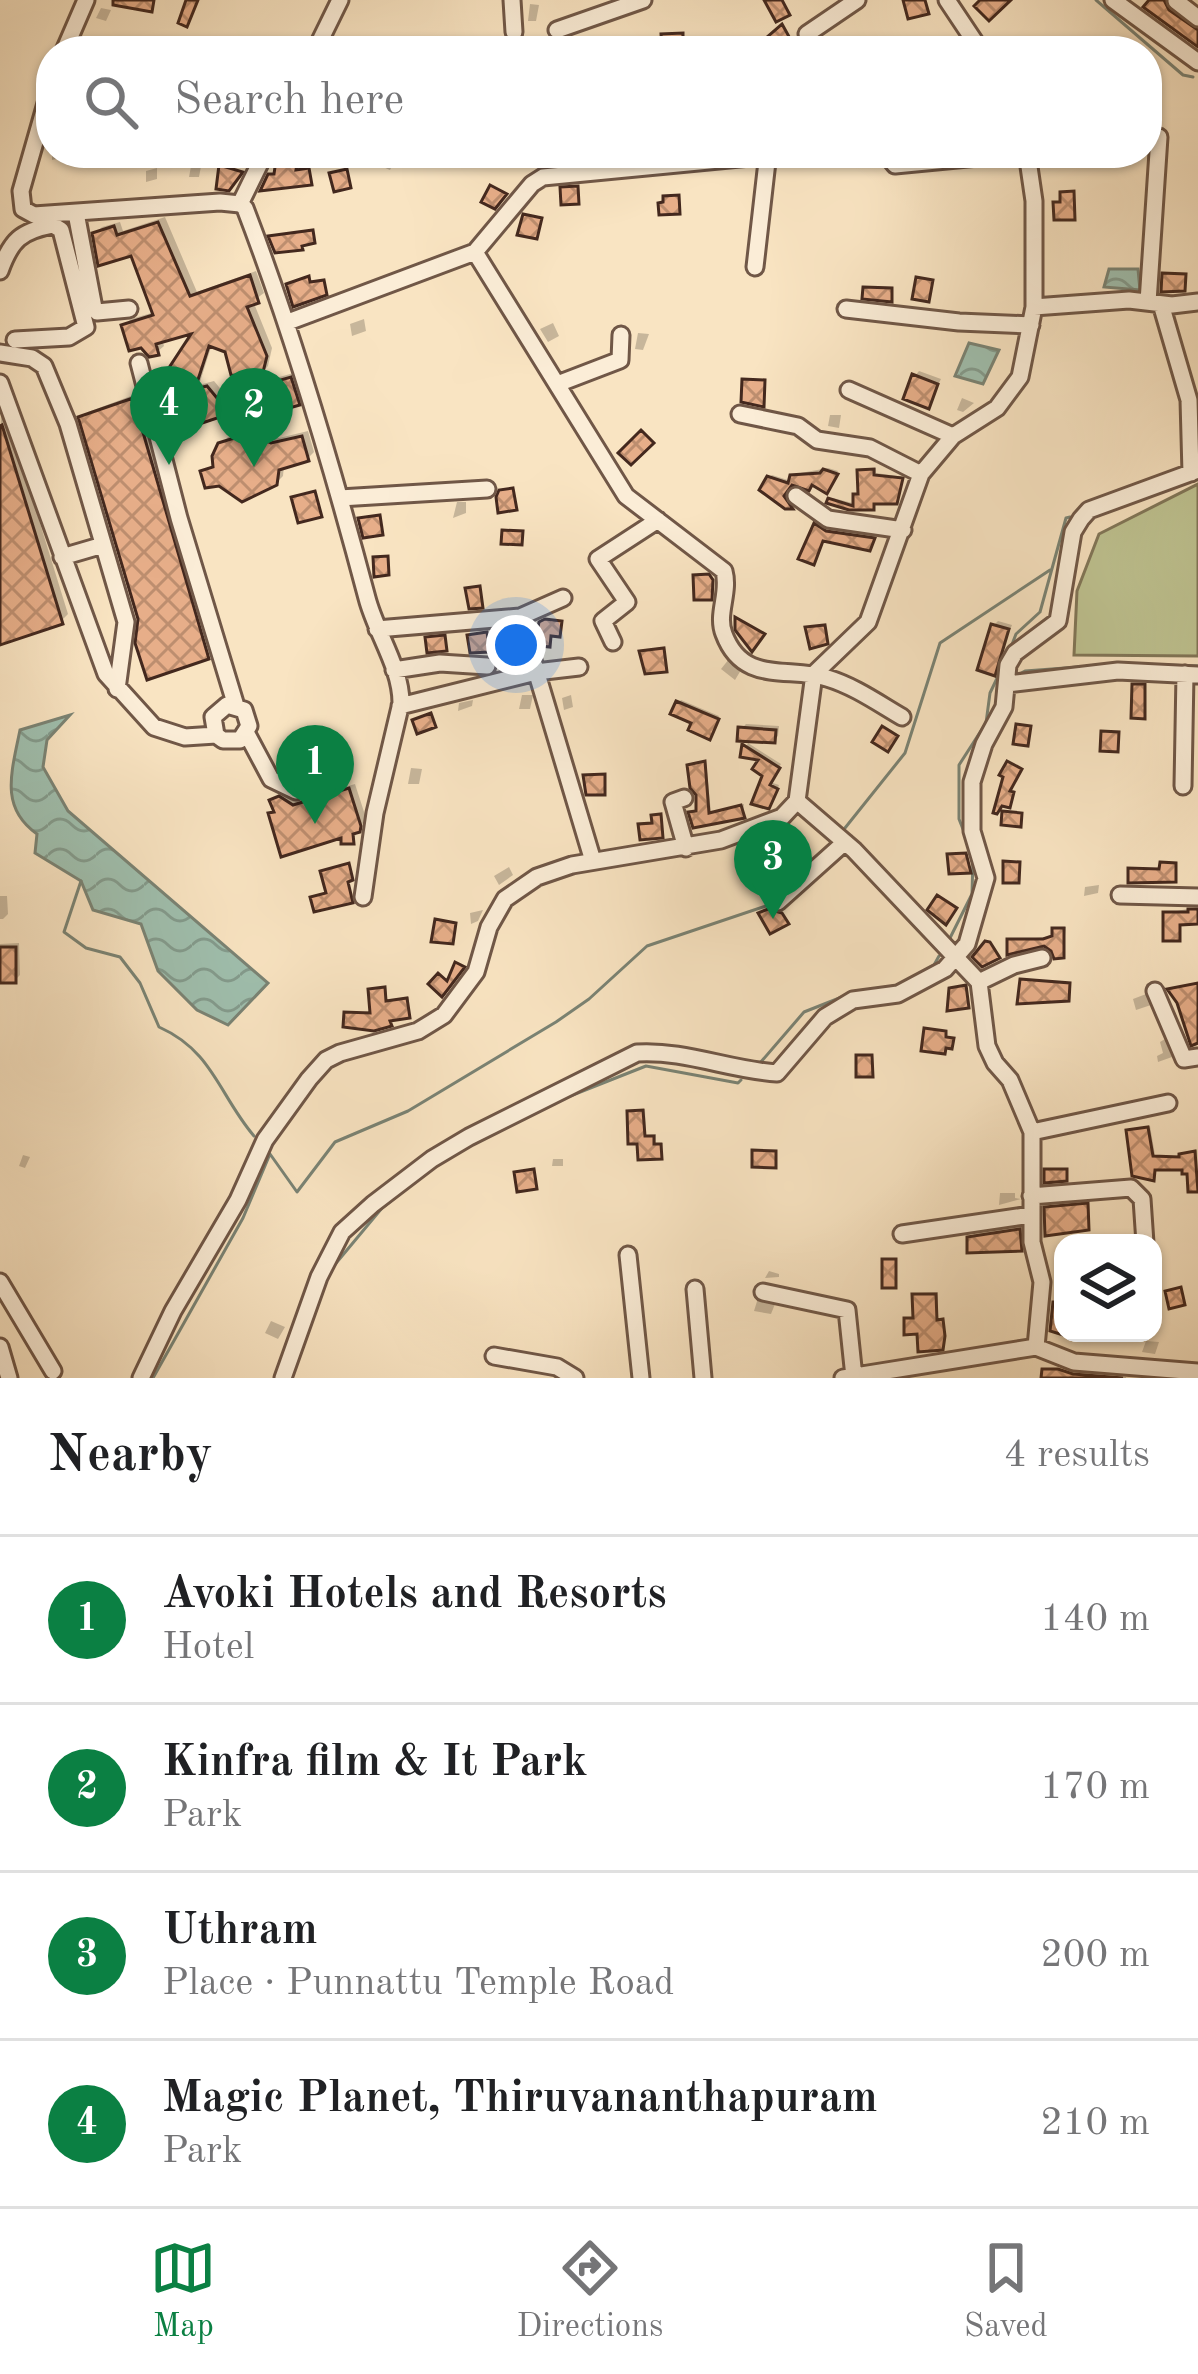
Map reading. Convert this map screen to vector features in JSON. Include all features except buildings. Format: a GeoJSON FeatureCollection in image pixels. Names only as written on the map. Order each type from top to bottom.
{"type":"FeatureCollection","features":[{"type":"Feature","properties":{"kind":"street"},"geometry":{"type":"LineString","coordinates":[[70,36],[86,0]]}},
{"type":"Feature","properties":{"kind":"street"},"geometry":{"type":"LineString","coordinates":[[322,36],[340,0]]}},
{"type":"Feature","properties":{"kind":"street"},"geometry":{"type":"LineString","coordinates":[[512,0],[514,32]]}},
{"type":"Feature","properties":{"kind":"street"},"geometry":{"type":"LineString","coordinates":[[557,29],[643,0]]}},
{"type":"Feature","properties":{"kind":"street"},"geometry":{"type":"LineString","coordinates":[[807,34],[857,0]]}},
{"type":"Feature","properties":{"kind":"street"},"geometry":{"type":"LineString","coordinates":[[947,0],[971,36]]}},
{"type":"Feature","properties":{"kind":"street"},"geometry":{"type":"LineString","coordinates":[[1113,0],[1198,62]]}},
{"type":"Feature","properties":{"kind":"street"},"geometry":{"type":"LineString","coordinates":[[1176,1],[1198,18]]}},
{"type":"Feature","properties":{"kind":"street"},"geometry":{"type":"LineString","coordinates":[[36,138],[21,191],[22,209],[34,215],[240,204]]}},
{"type":"Feature","properties":{"kind":"street"},"geometry":{"type":"LineString","coordinates":[[258,168],[240,204],[288,322],[377,629],[401,685],[363,897]]}},
{"type":"Feature","properties":{"kind":"street"},"geometry":{"type":"LineString","coordinates":[[288,322],[475,252],[543,177],[635,168]]}},
{"type":"Feature","properties":{"kind":"street"},"geometry":{"type":"LineString","coordinates":[[755,267],[766,168]]}},
{"type":"Feature","properties":{"kind":"street"},"geometry":{"type":"LineString","coordinates":[[141,1378],[173,1311],[220,1235],[265,1139],[309,1079],[326,1060],[340,1053],[418,1031],[444,1015],[476,972],[489,927],[505,899],[537,877],[593,861],[721,840],[782,817],[797,801],[814,674],[868,622],[921,474],[953,436],[997,408],[1020,377],[1033,316],[1034,201],[1026,168]]}},
{"type":"Feature","properties":{"kind":"street"},"geometry":{"type":"LineString","coordinates":[[283,1378],[319,1277],[342,1232],[432,1160],[637,1053],[670,1051],[748,1071],[777,1073],[825,1017],[853,1000],[898,994],[945,969],[967,944],[986,878],[969,802],[978,761],[1004,707],[1008,665],[1015,653],[1058,621],[1072,532],[1089,510],[1194,472],[1190,400],[1155,303],[1158,168]]}},
{"type":"Feature","properties":{"kind":"street"},"geometry":{"type":"LineString","coordinates":[[76,213],[94,308],[97,312],[129,309]]}},
{"type":"Feature","properties":{"kind":"street"},"geometry":{"type":"LineString","coordinates":[[0,271],[9,245],[25,230],[53,225],[61,230],[86,327],[69,337],[15,340]]}},
{"type":"Feature","properties":{"kind":"street"},"geometry":{"type":"LineString","coordinates":[[475,252],[626,496],[724,571],[728,584],[720,623],[726,640],[744,660],[761,672],[814,674],[902,716]]}},
{"type":"Feature","properties":{"kind":"street"},"geometry":{"type":"LineString","coordinates":[[846,309],[959,322],[1198,302]]}},
{"type":"Feature","properties":{"kind":"street"},"geometry":{"type":"LineString","coordinates":[[560,383],[620,360],[622,335]]}},
{"type":"Feature","properties":{"kind":"street"},"geometry":{"type":"LineString","coordinates":[[0,353],[32,358],[44,366],[68,424],[126,622],[117,689]]}},
{"type":"Feature","properties":{"kind":"street"},"geometry":{"type":"LineString","coordinates":[[139,363],[179,518],[236,706],[248,717],[247,734],[271,779],[296,791]]}},
{"type":"Feature","properties":{"kind":"street"},"geometry":{"type":"LineString","coordinates":[[0,383],[106,674],[154,728],[185,736],[216,734],[232,742],[247,734]]}},
{"type":"Feature","properties":{"kind":"street"},"geometry":{"type":"LineString","coordinates":[[849,390],[953,436]]}},
{"type":"Feature","properties":{"kind":"street"},"geometry":{"type":"LineString","coordinates":[[740,414],[798,426],[817,440],[870,448],[921,474]]}},
{"type":"Feature","properties":{"kind":"street"},"geometry":{"type":"LineString","coordinates":[[340,498],[487,489]]}},
{"type":"Feature","properties":{"kind":"street"},"geometry":{"type":"LineString","coordinates":[[796,496],[828,519],[903,530]]}},
{"type":"Feature","properties":{"kind":"street"},"geometry":{"type":"LineString","coordinates":[[613,642],[603,621],[627,602],[598,559],[658,520]]}},
{"type":"Feature","properties":{"kind":"street"},"geometry":{"type":"LineString","coordinates":[[62,557],[103,545]]}},
{"type":"Feature","properties":{"kind":"street"},"geometry":{"type":"LineString","coordinates":[[377,629],[520,616],[563,598]]}},
{"type":"Feature","properties":{"kind":"street"},"geometry":{"type":"LineString","coordinates":[[520,616],[593,861]]}},
{"type":"Feature","properties":{"kind":"street"},"geometry":{"type":"LineString","coordinates":[[394,670],[440,663],[487,666]]}},
{"type":"Feature","properties":{"kind":"street"},"geometry":{"type":"LineString","coordinates":[[400,706],[536,672],[579,667]]}},
{"type":"Feature","properties":{"kind":"street"},"geometry":{"type":"LineString","coordinates":[[1007,684],[1118,671],[1191,674],[1183,786]]}},
{"type":"Feature","properties":{"kind":"street"},"geometry":{"type":"LineString","coordinates":[[216,734],[213,717],[227,705],[236,706]]}},
{"type":"Feature","properties":{"kind":"street"},"geometry":{"type":"LineString","coordinates":[[684,798],[673,802],[686,848]]}},
{"type":"Feature","properties":{"kind":"street"},"geometry":{"type":"LineString","coordinates":[[797,801],[845,842],[979,982],[987,1046],[1017,1092],[1032,1132],[1032,1242],[1042,1282],[1036,1347]]}},
{"type":"Feature","properties":{"kind":"street"},"geometry":{"type":"LineString","coordinates":[[778,902],[845,842]]}},
{"type":"Feature","properties":{"kind":"street"},"geometry":{"type":"LineString","coordinates":[[1120,896],[1198,897]]}},
{"type":"Feature","properties":{"kind":"street"},"geometry":{"type":"LineString","coordinates":[[979,982],[1042,958]]}},
{"type":"Feature","properties":{"kind":"street"},"geometry":{"type":"LineString","coordinates":[[1155,991],[1184,1059],[1198,1057]]}},
{"type":"Feature","properties":{"kind":"street"},"geometry":{"type":"LineString","coordinates":[[1032,1132],[1168,1103]]}},
{"type":"Feature","properties":{"kind":"street"},"geometry":{"type":"LineString","coordinates":[[1031,1196],[1131,1188],[1142,1198],[1144,1234]]}},
{"type":"Feature","properties":{"kind":"street"},"geometry":{"type":"LineString","coordinates":[[902,1234],[1031,1215]]}},
{"type":"Feature","properties":{"kind":"street"},"geometry":{"type":"LineString","coordinates":[[628,1255],[641,1378]]}},
{"type":"Feature","properties":{"kind":"street"},"geometry":{"type":"LineString","coordinates":[[0,1282],[53,1371]]}},
{"type":"Feature","properties":{"kind":"street"},"geometry":{"type":"LineString","coordinates":[[695,1289],[703,1378]]}},
{"type":"Feature","properties":{"kind":"street"},"geometry":{"type":"LineString","coordinates":[[763,1292],[847,1310],[863,1377]]}},
{"type":"Feature","properties":{"kind":"street"},"geometry":{"type":"LineString","coordinates":[[9,1378],[0,1346],[28,1332]]}},
{"type":"Feature","properties":{"kind":"street"},"geometry":{"type":"LineString","coordinates":[[843,1378],[1036,1347],[1073,1370],[1198,1372]]}},
{"type":"Feature","properties":{"kind":"street"},"geometry":{"type":"LineString","coordinates":[[494,1356],[556,1367],[575,1378]]}},
{"type":"Feature","properties":{"kind":"green space"},"geometry":{"type":"Polygon","coordinates":[[[1198,484],[1198,656],[1074,655],[1077,591],[1099,534],[1198,484]]]}},
{"type":"Feature","properties":{"kind":"water"},"geometry":{"type":"Polygon","coordinates":[[[1109,269],[1138,269],[1140,290],[1104,287],[1109,269]]]}},
{"type":"Feature","properties":{"kind":"water"},"geometry":{"type":"Polygon","coordinates":[[[969,343],[999,350],[983,384],[955,376],[969,343]]]}},
{"type":"Feature","properties":{"kind":"water"},"geometry":{"type":"Polygon","coordinates":[[[70,715],[47,740],[43,767],[68,811],[268,983],[228,1025],[197,1010],[158,971],[141,924],[93,910],[81,881],[35,853],[37,834],[17,813],[11,789],[20,730],[70,715]]]}},
{"type":"Feature","properties":{"kind":"waterway"},"geometry":{"type":"LineString","coordinates":[[1096,0],[1138,36]]}},
{"type":"Feature","properties":{"kind":"waterway"},"geometry":{"type":"LineString","coordinates":[[1162,57],[1183,75],[1193,77]]}},
{"type":"Feature","properties":{"kind":"waterway"},"geometry":{"type":"LineString","coordinates":[[1011,647],[1016,634],[1040,612],[1070,517]]}},
{"type":"Feature","properties":{"kind":"waterway"},"geometry":{"type":"LineString","coordinates":[[845,828],[905,753],[940,643],[1050,570]]}},
{"type":"Feature","properties":{"kind":"waterway"},"geometry":{"type":"LineString","coordinates":[[1016,676],[1025,671],[1118,664]]}},
{"type":"Feature","properties":{"kind":"waterway"},"geometry":{"type":"LineString","coordinates":[[1134,664],[1198,666]]}},
{"type":"Feature","properties":{"kind":"waterway"},"geometry":{"type":"LineString","coordinates":[[968,842],[959,819],[959,765],[986,723],[990,693],[1000,672]]}},
{"type":"Feature","properties":{"kind":"waterway"},"geometry":{"type":"LineString","coordinates":[[823,851],[831,843]]}},
{"type":"Feature","properties":{"kind":"waterway"},"geometry":{"type":"LineString","coordinates":[[950,938],[972,894],[973,857]]}},
{"type":"Feature","properties":{"kind":"waterway"},"geometry":{"type":"LineString","coordinates":[[81,881],[64,932],[86,948],[120,957],[140,983],[159,1027],[204,1061],[254,1136]]}},
{"type":"Feature","properties":{"kind":"waterway"},"geometry":{"type":"LineString","coordinates":[[153,1378],[243,1218],[270,1154],[297,1192],[335,1142],[408,1111],[556,1022],[647,946],[766,906],[773,899]]}},
{"type":"Feature","properties":{"kind":"waterway"},"geometry":{"type":"LineString","coordinates":[[908,980],[934,965],[939,956]]}},
{"type":"Feature","properties":{"kind":"waterway"},"geometry":{"type":"LineString","coordinates":[[862,991],[900,985]]}},
{"type":"Feature","properties":{"kind":"waterway"},"geometry":{"type":"LineString","coordinates":[[760,1063],[804,1012],[847,995]]}},
{"type":"Feature","properties":{"kind":"waterway"},"geometry":{"type":"LineString","coordinates":[[560,1100],[646,1066],[741,1080]]}},
{"type":"Feature","properties":{"kind":"waterway"},"geometry":{"type":"LineString","coordinates":[[332,1268],[382,1208],[426,1173]]}},
{"type":"Feature","properties":{"kind":"waterway"},"geometry":{"type":"LineString","coordinates":[[314,1312],[325,1282]]}},
{"type":"Feature","properties":{"kind":"place","name":"Magic Planet, Thiruvananthapuram"},"geometry":{"type":"Point","coordinates":[169,465]}},
{"type":"Feature","properties":{"kind":"place","name":"Kinfra film & It Park"},"geometry":{"type":"Point","coordinates":[254,467]}},
{"type":"Feature","properties":{"kind":"place","name":"Avoki Hotels and Resorts"},"geometry":{"type":"Point","coordinates":[315,824]}},
{"type":"Feature","properties":{"kind":"place","name":"Uthram"},"geometry":{"type":"Point","coordinates":[773,919]}}]}
